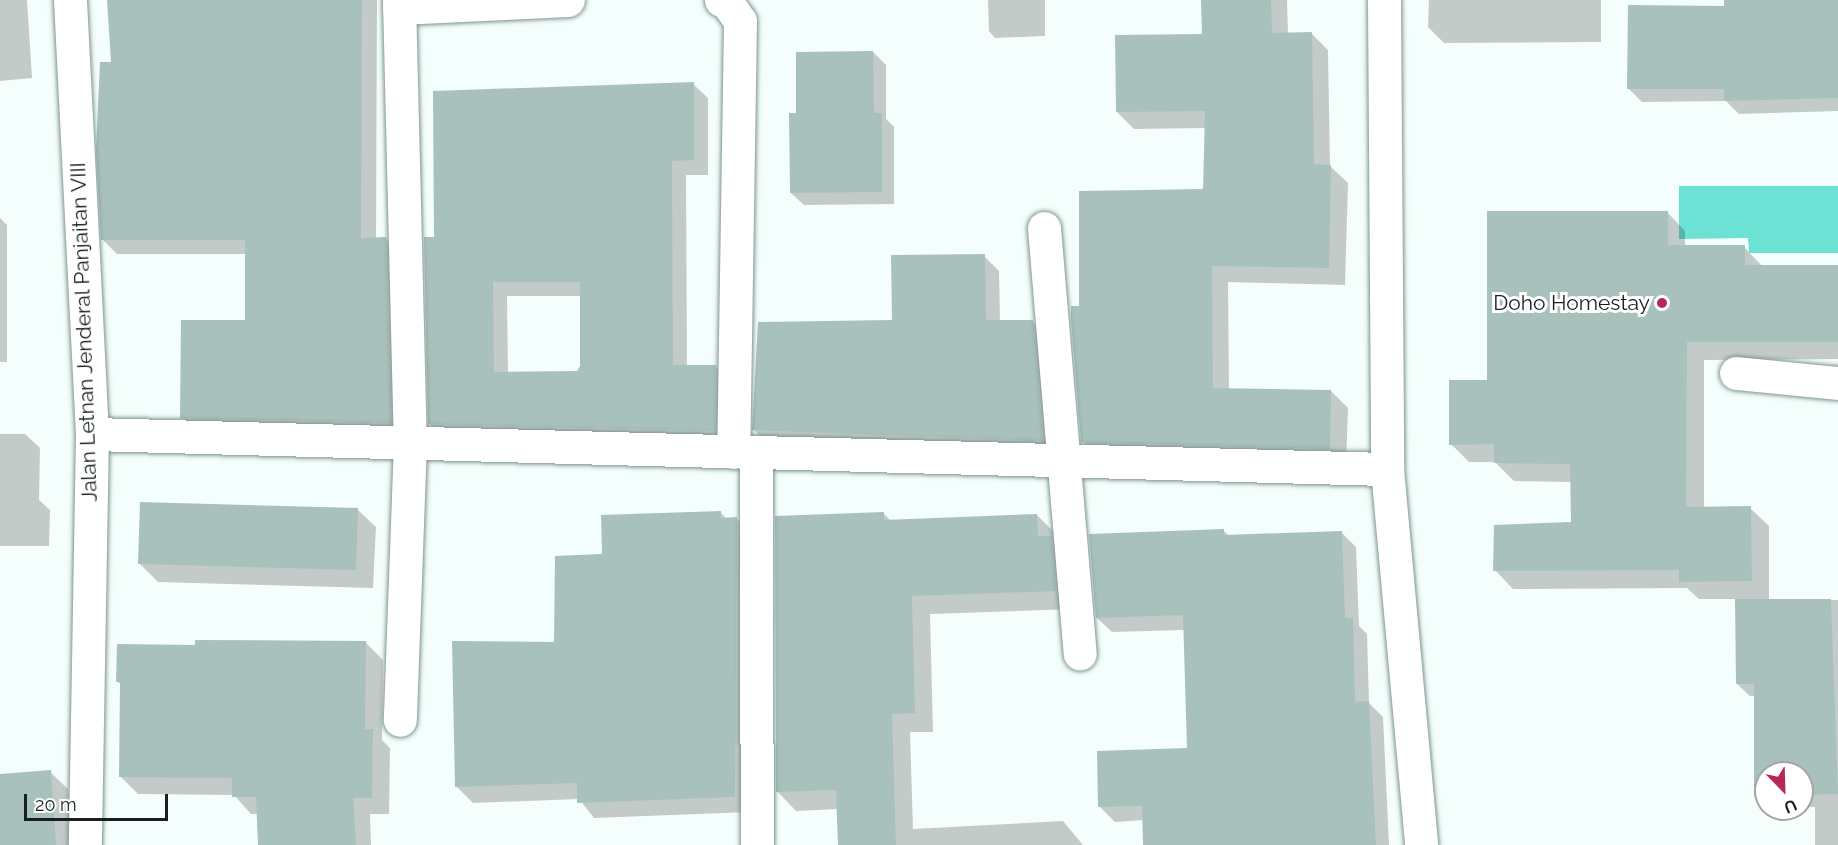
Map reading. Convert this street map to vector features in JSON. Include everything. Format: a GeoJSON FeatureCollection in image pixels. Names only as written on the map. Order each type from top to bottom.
{"type":"FeatureCollection","features":[{"type":"Feature","properties":{"kind":"street","name":"Jalan Letnan Jenderal Panjaitan VIII"},"geometry":{"type":"LineString","coordinates":[[70,0],[92,434],[85,845]]}},
{"type":"Feature","properties":{"kind":"street"},"geometry":{"type":"LineString","coordinates":[[400,720],[410,442],[399,4],[568,0]]}},
{"type":"Feature","properties":{"kind":"street"},"geometry":{"type":"LineString","coordinates":[[721,0],[726,1],[740,21],[745,453],[757,845]]}},
{"type":"Feature","properties":{"kind":"street"},"geometry":{"type":"LineString","coordinates":[[1384,0],[1387,468],[1421,845]]}},
{"type":"Feature","properties":{"kind":"street"},"geometry":{"type":"LineString","coordinates":[[1044,228],[1080,653]]}},
{"type":"Feature","properties":{"kind":"street"},"geometry":{"type":"LineString","coordinates":[[1736,373],[1838,383]]}},
{"type":"Feature","properties":{"kind":"street"},"geometry":{"type":"LineString","coordinates":[[92,434],[745,453],[1387,468]]}},
{"type":"Feature","properties":{"kind":"water"},"geometry":{"type":"Polygon","coordinates":[[[1679,186],[1838,186],[1838,253],[1749,253],[1748,238],[1679,239],[1679,186]]]}},
{"type":"Feature","properties":{"kind":"building"},"geometry":{"type":"Polygon","coordinates":[[[107,0],[362,0],[361,238],[386,237],[391,423],[180,418],[181,320],[245,320],[245,240],[101,240],[96,150],[100,62],[111,62],[107,0]]]}},
{"type":"Feature","properties":{"kind":"building"},"geometry":{"type":"Polygon","coordinates":[[[1201,0],[1271,0],[1272,33],[1312,32],[1314,164],[1331,165],[1329,268],[1212,266],[1213,388],[1331,390],[1330,449],[1081,442],[1071,320],[1071,306],[1079,306],[1079,191],[1203,189],[1205,111],[1116,112],[1115,35],[1202,34],[1201,0]]]}},
{"type":"Feature","properties":{"kind":"building"},"geometry":{"type":"Polygon","coordinates":[[[1724,0],[1838,0],[1838,98],[1724,101],[1724,89],[1627,89],[1628,5],[1724,6],[1724,0]]]}},
{"type":"Feature","properties":{"kind":"building"},"geometry":{"type":"Polygon","coordinates":[[[873,51],[874,113],[882,113],[882,192],[790,193],[789,113],[796,113],[796,52],[873,51]]]}},
{"type":"Feature","properties":{"kind":"building"},"geometry":{"type":"Polygon","coordinates":[[[694,82],[694,160],[672,161],[673,365],[716,365],[715,431],[428,424],[424,237],[434,237],[433,91],[694,82]],[[493,282],[494,372],[577,371],[580,366],[580,282],[493,282]]]}},
{"type":"Feature","properties":{"kind":"building"},"geometry":{"type":"Polygon","coordinates":[[[1487,211],[1668,211],[1668,245],[1745,245],[1745,265],[1838,265],[1838,342],[1687,342],[1686,507],[1751,506],[1752,581],[1679,582],[1679,570],[1493,571],[1494,525],[1571,522],[1570,464],[1494,463],[1494,444],[1449,445],[1449,380],[1487,380],[1487,211]]]}},
{"type":"Feature","properties":{"kind":"building"},"geometry":{"type":"Polygon","coordinates":[[[985,254],[986,320],[1033,320],[1043,441],[752,430],[758,322],[892,320],[891,255],[985,254]]]}},
{"type":"Feature","properties":{"kind":"building"},"geometry":{"type":"Polygon","coordinates":[[[140,502],[358,508],[356,570],[138,564],[140,502]]]}},
{"type":"Feature","properties":{"kind":"building"},"geometry":{"type":"Polygon","coordinates":[[[721,511],[721,518],[737,517],[735,797],[577,803],[577,783],[455,787],[452,641],[554,642],[555,556],[602,554],[601,515],[721,511]]]}},
{"type":"Feature","properties":{"kind":"building"},"geometry":{"type":"Polygon","coordinates":[[[884,512],[884,520],[1037,514],[1038,536],[1051,536],[1056,591],[912,596],[915,713],[892,714],[896,845],[838,845],[836,790],[776,792],[775,516],[884,512]]]}},
{"type":"Feature","properties":{"kind":"building"},"geometry":{"type":"Polygon","coordinates":[[[1224,529],[1224,535],[1342,531],[1345,618],[1353,618],[1355,702],[1369,701],[1376,845],[1143,845],[1142,806],[1098,807],[1097,751],[1187,748],[1183,615],[1096,618],[1089,534],[1224,529]]]}},
{"type":"Feature","properties":{"kind":"building"},"geometry":{"type":"Polygon","coordinates":[[[1735,599],[1831,599],[1838,794],[1814,795],[1814,761],[1754,761],[1754,684],[1736,684],[1735,599]]]}},
{"type":"Feature","properties":{"kind":"building"},"geometry":{"type":"Polygon","coordinates":[[[195,640],[366,641],[365,729],[373,729],[372,798],[353,798],[356,845],[258,845],[256,797],[232,797],[232,778],[119,777],[120,682],[116,682],[117,644],[195,645],[195,640]]]}},
{"type":"Feature","properties":{"kind":"building"},"geometry":{"type":"Polygon","coordinates":[[[51,770],[56,845],[0,845],[0,774],[51,770]]]}},
{"type":"Feature","properties":{"kind":"place","name":"Doho Homestay"},"geometry":{"type":"Point","coordinates":[1662,303]}}]}
